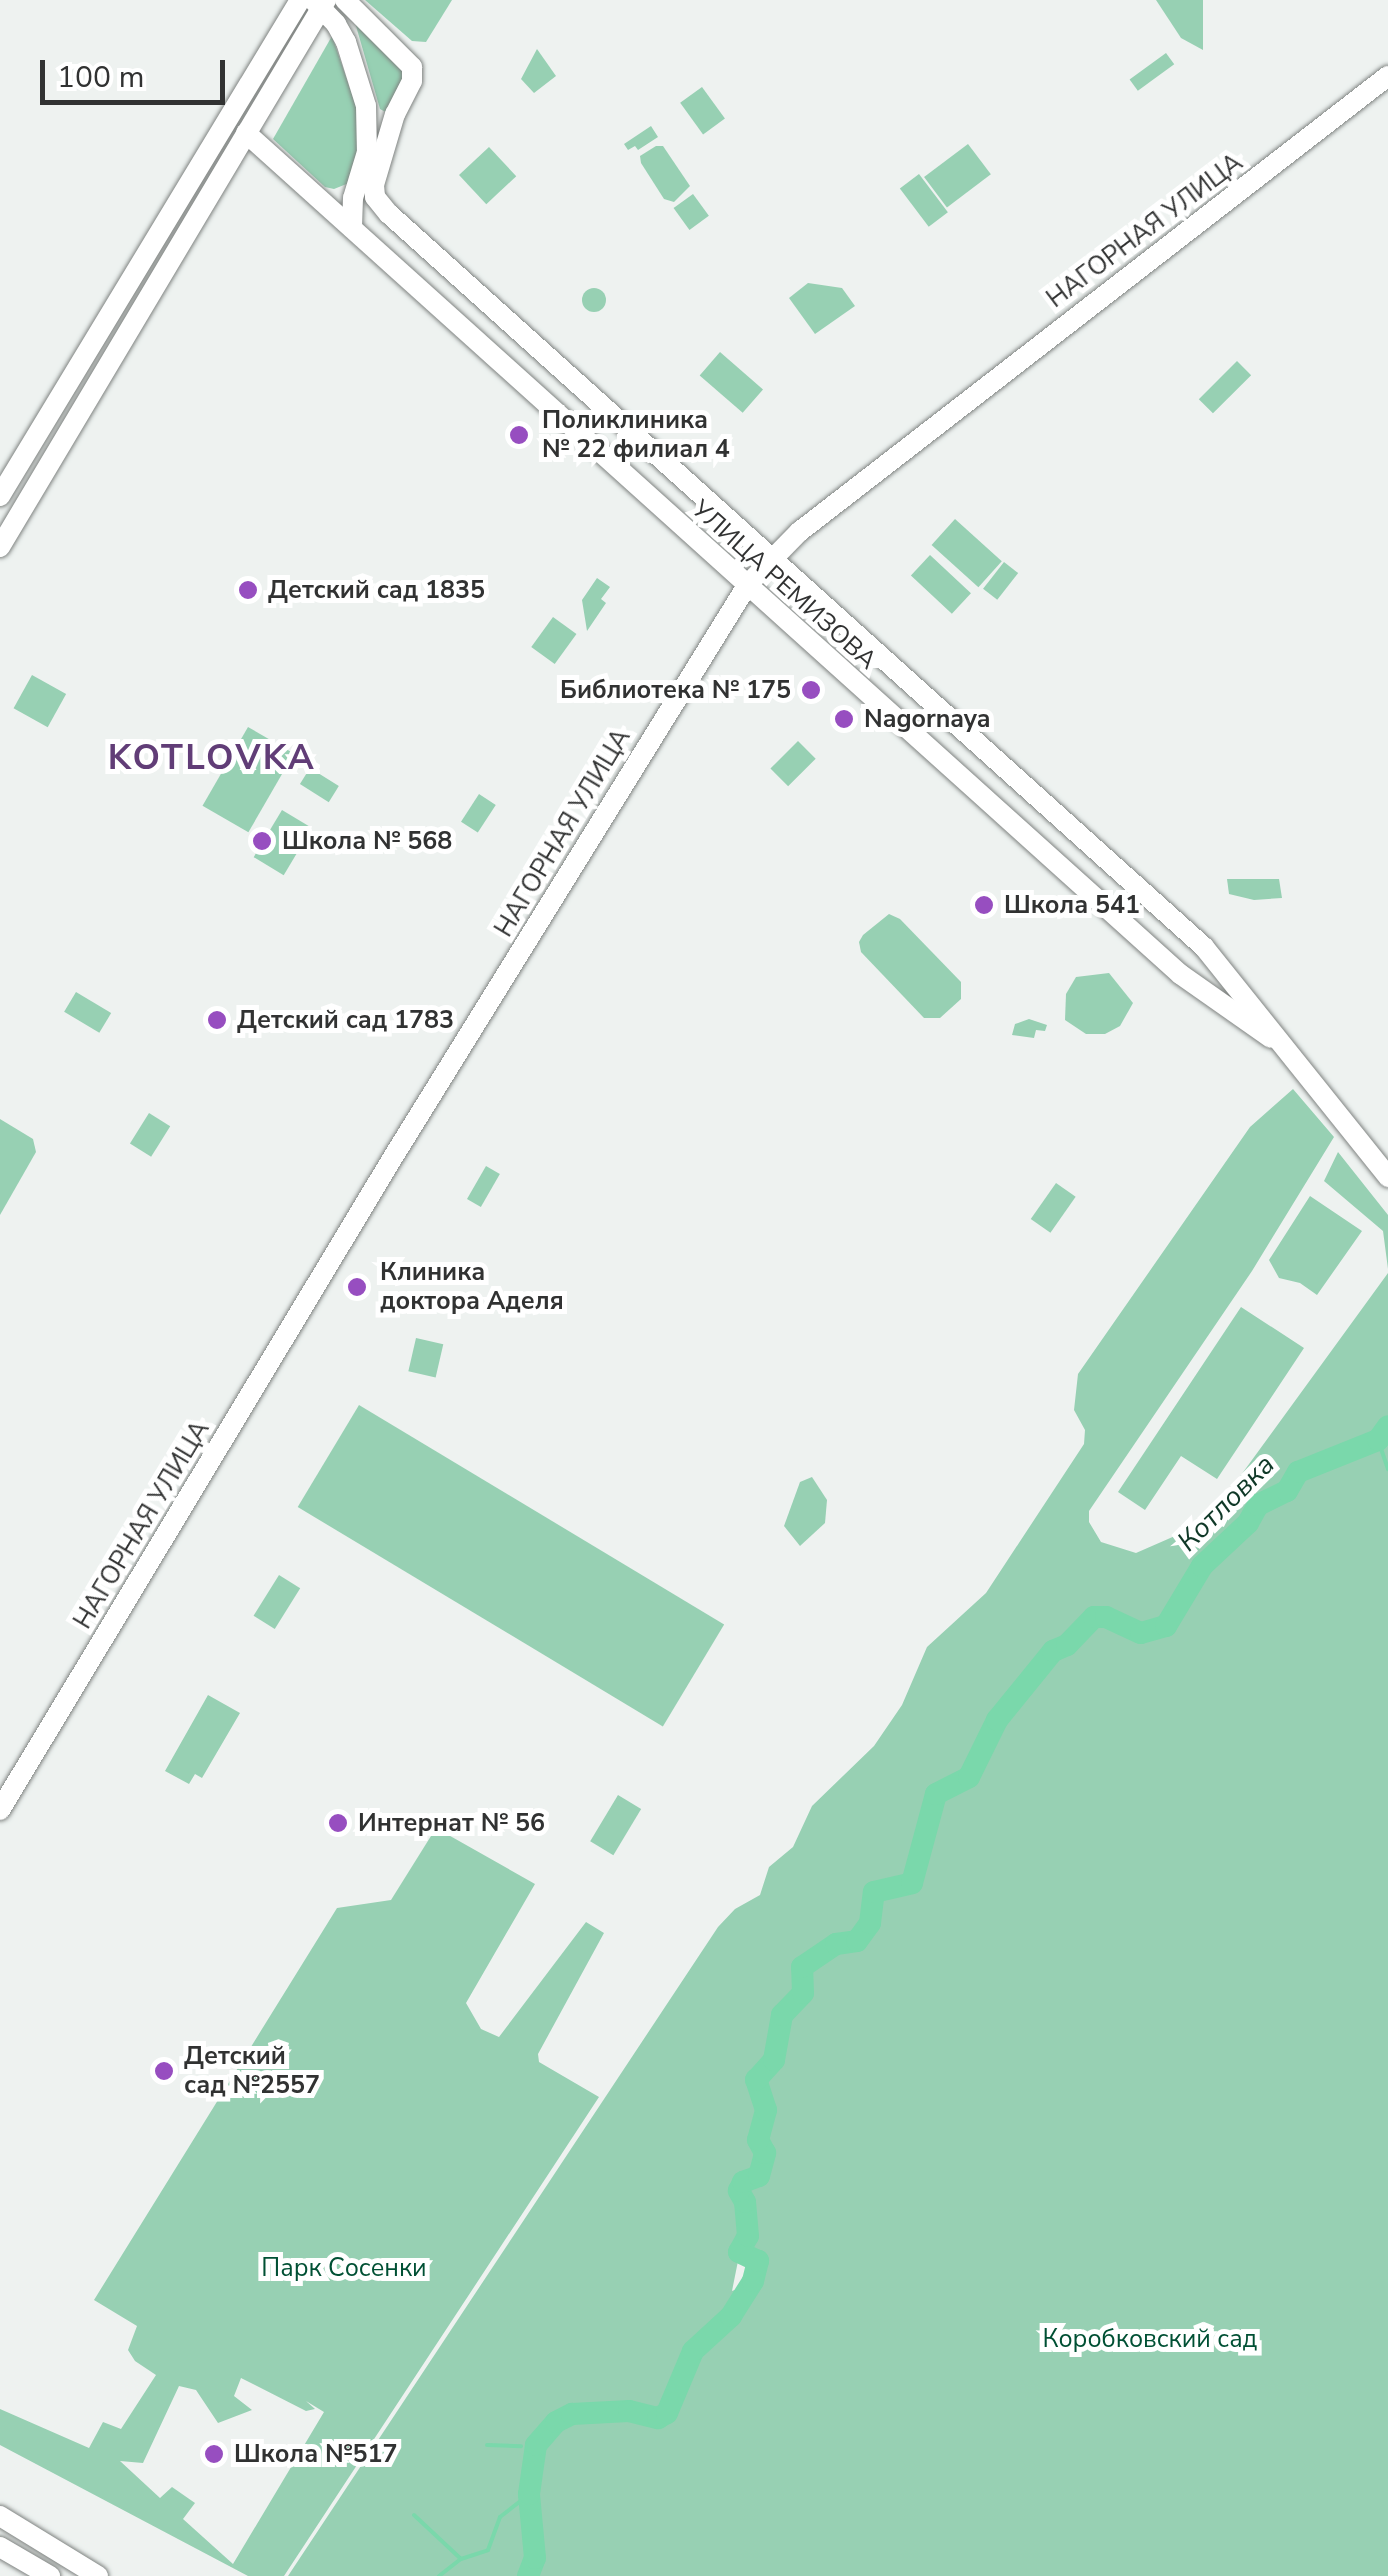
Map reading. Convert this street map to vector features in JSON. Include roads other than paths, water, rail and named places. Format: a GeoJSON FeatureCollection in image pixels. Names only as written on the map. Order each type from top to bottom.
{"type":"FeatureCollection","features":[{"type":"Feature","properties":{"kind":"street"},"geometry":{"type":"LineString","coordinates":[[0,496],[300,0]]}},
{"type":"Feature","properties":{"kind":"street"},"geometry":{"type":"LineString","coordinates":[[345,0],[412,67],[412,82],[396,114],[374,185],[375,196],[388,214]]}},
{"type":"Feature","properties":{"kind":"street"},"geometry":{"type":"LineString","coordinates":[[0,548],[320,2],[346,42],[366,106],[367,152],[352,228]]}},
{"type":"Feature","properties":{"kind":"street","name":"НАГОРНАЯ УЛИЦА"},"geometry":{"type":"LineString","coordinates":[[0,1810],[395,1154],[748,584],[770,557],[1005,369],[1388,76]]}},
{"type":"Feature","properties":{"kind":"street"},"geometry":{"type":"LineString","coordinates":[[366,106],[379,122],[396,114]]}},
{"type":"Feature","properties":{"kind":"street","name":"УЛИЦА РЕМИЗОВА"},"geometry":{"type":"LineString","coordinates":[[246,134],[1180,974],[1283,1047]]}},
{"type":"Feature","properties":{"kind":"street"},"geometry":{"type":"LineString","coordinates":[[314,194],[341,192],[359,181]]}},
{"type":"Feature","properties":{"kind":"street"},"geometry":{"type":"LineString","coordinates":[[352,228],[372,210],[388,214]]}},
{"type":"Feature","properties":{"kind":"street","name":"УЛИЦА РЕМИЗОВА"},"geometry":{"type":"LineString","coordinates":[[388,214],[1204,947],[1388,1177]]}},
{"type":"Feature","properties":{"kind":"street"},"geometry":{"type":"LineString","coordinates":[[1180,974],[1190,978],[1205,972],[1209,962],[1204,947]]}},
{"type":"Feature","properties":{"kind":"street"},"geometry":{"type":"LineString","coordinates":[[1214,1000],[1210,991],[1213,982],[1222,978],[1231,982]]}},
{"type":"Feature","properties":{"kind":"street"},"geometry":{"type":"LineString","coordinates":[[0,2516],[98,2576]]}},
{"type":"Feature","properties":{"kind":"street"},"geometry":{"type":"LineString","coordinates":[[0,2547],[50,2576]]}},
{"type":"Feature","properties":{"kind":"waterway","name":"Котловка"},"geometry":{"type":"LineString","coordinates":[[528,2576],[535,2558],[529,2494],[536,2445],[556,2422],[572,2414],[629,2411],[658,2418],[667,2413],[693,2351],[731,2316],[753,2281],[758,2261],[739,2252],[748,2236],[745,2202],[739,2191],[743,2182],[759,2176],[765,2153],[758,2140],[766,2110],[756,2080],[774,2060],[782,2015],[803,1993],[802,1967],[836,1944],[857,1941],[870,1923],[874,1892],[912,1883],[936,1794],[969,1777],[997,1720],[1053,1651],[1067,1645],[1094,1617],[1106,1617],[1141,1633],[1166,1626],[1202,1566],[1248,1523],[1258,1505],[1287,1491],[1298,1472],[1378,1440],[1388,1426]]}},
{"type":"Feature","properties":{"kind":"waterway"},"geometry":{"type":"LineString","coordinates":[[1378,1440],[1388,1469]]}},
{"type":"Feature","properties":{"kind":"waterway"},"geometry":{"type":"LineString","coordinates":[[487,2445],[521,2446]]}},
{"type":"Feature","properties":{"kind":"waterway","name":"Котловка"},"geometry":{"type":"LineString","coordinates":[[531,2445],[536,2445]]}},
{"type":"Feature","properties":{"kind":"waterway"},"geometry":{"type":"LineString","coordinates":[[439,2576],[461,2559],[488,2550],[500,2517],[529,2494]]}},
{"type":"Feature","properties":{"kind":"waterway"},"geometry":{"type":"LineString","coordinates":[[414,2515],[461,2559]]}},
{"type":"Feature","properties":{"kind":"place","name":"Поликлиника № 22 филиал 4"},"geometry":{"type":"Point","coordinates":[519,435]}},
{"type":"Feature","properties":{"kind":"place","name":"Детский сад 1835"},"geometry":{"type":"Point","coordinates":[248,590]}},
{"type":"Feature","properties":{"kind":"place","name":"Библиотека № 175"},"geometry":{"type":"Point","coordinates":[811,690]}},
{"type":"Feature","properties":{"kind":"place","name":"Nagornaya"},"geometry":{"type":"Point","coordinates":[844,719]}},
{"type":"Feature","properties":{"kind":"place","name":"Школа № 568"},"geometry":{"type":"Point","coordinates":[262,841]}},
{"type":"Feature","properties":{"kind":"place","name":"Школа 541"},"geometry":{"type":"Point","coordinates":[984,905]}},
{"type":"Feature","properties":{"kind":"place","name":"Детский сад 1783"},"geometry":{"type":"Point","coordinates":[217,1020]}},
{"type":"Feature","properties":{"kind":"place","name":"Клиника доктора Аделя"},"geometry":{"type":"Point","coordinates":[357,1287]}},
{"type":"Feature","properties":{"kind":"place","name":"Интернат № 56"},"geometry":{"type":"Point","coordinates":[338,1823]}},
{"type":"Feature","properties":{"kind":"place","name":"Детский сад №2557"},"geometry":{"type":"Point","coordinates":[164,2071]}},
{"type":"Feature","properties":{"kind":"place","name":"Школа №517"},"geometry":{"type":"Point","coordinates":[214,2454]}},
{"type":"Feature","properties":{"kind":"district","name":"KOTLOVKA"},"geometry":{"type":"Point","coordinates":[212,758]}},
{"type":"Feature","properties":{"kind":"park label","name":"Парк Сосенки"},"geometry":{"type":"Point","coordinates":[344,2268]}},
{"type":"Feature","properties":{"kind":"park label","name":"Коробковский сад"},"geometry":{"type":"Point","coordinates":[1150,2339]}}]}
